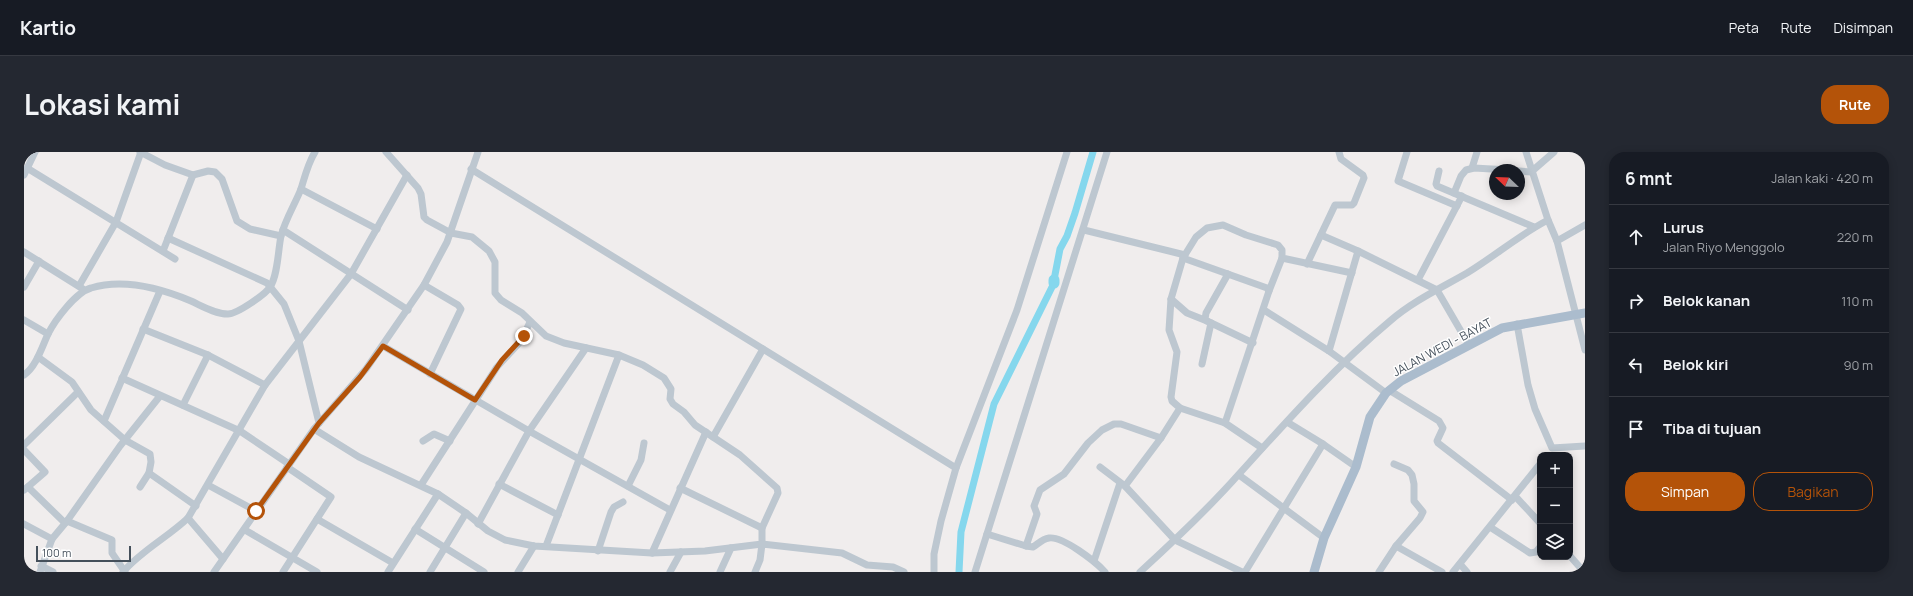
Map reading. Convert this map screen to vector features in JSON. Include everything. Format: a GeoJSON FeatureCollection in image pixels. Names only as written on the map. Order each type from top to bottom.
{"type":"FeatureCollection","features":[{"type":"Feature","properties":{"kind":"main road","name":"JALAN WEDI - BAYAT"},"geometry":{"type":"LineString","coordinates":[[1314,572],[1324,538],[1356,467],[1370,417],[1387,392],[1401,381],[1502,328],[1517,324],[1585,313]]}},
{"type":"Feature","properties":{"kind":"street"},"geometry":{"type":"LineString","coordinates":[[34,152],[25,171],[116,222],[175,259]]}},
{"type":"Feature","properties":{"kind":"street"},"geometry":{"type":"LineString","coordinates":[[24,376],[38,356],[48,334],[82,288],[116,222],[140,152],[165,165],[193,175],[208,171],[218,174],[222,179],[237,221],[250,229],[282,233],[408,310]]}},
{"type":"Feature","properties":{"kind":"street"},"geometry":{"type":"LineString","coordinates":[[24,252],[82,288],[118,283],[134,284],[184,298],[217,312],[227,314],[238,312],[270,288],[282,233],[301,189],[311,158],[315,152]]}},
{"type":"Feature","properties":{"kind":"street"},"geometry":{"type":"LineString","coordinates":[[386,152],[407,175],[421,194],[424,217],[433,225],[450,233],[472,237],[489,251],[495,262],[494,293],[498,298],[522,313],[549,338],[619,355],[643,365],[664,378],[670,389],[671,402],[684,412],[694,424],[740,456],[778,489],[778,493],[762,528],[760,560],[755,572]]}},
{"type":"Feature","properties":{"kind":"street"},"geometry":{"type":"LineString","coordinates":[[214,572],[245,530],[256,511],[316,426],[360,377],[424,286],[443,251],[478,152]]}},
{"type":"Feature","properties":{"kind":"street"},"geometry":{"type":"LineString","coordinates":[[934,572],[934,554],[941,521],[956,468],[1017,310],[1066,152]]}},
{"type":"Feature","properties":{"kind":"street"},"geometry":{"type":"LineString","coordinates":[[975,572],[1084,230],[1107,152]]}},
{"type":"Feature","properties":{"kind":"street"},"geometry":{"type":"LineString","coordinates":[[1307,264],[1335,204],[1352,205],[1364,178],[1363,175],[1341,159],[1339,152]]}},
{"type":"Feature","properties":{"kind":"street"},"geometry":{"type":"LineString","coordinates":[[1407,152],[1398,181],[1457,206]]}},
{"type":"Feature","properties":{"kind":"street"},"geometry":{"type":"LineString","coordinates":[[1472,168],[1477,152]]}},
{"type":"Feature","properties":{"kind":"street"},"geometry":{"type":"LineString","coordinates":[[1526,152],[1531,172],[1557,241],[1585,350]]}},
{"type":"Feature","properties":{"kind":"street"},"geometry":{"type":"LineString","coordinates":[[1525,172],[1531,172],[1554,152]]}},
{"type":"Feature","properties":{"kind":"street"},"geometry":{"type":"LineString","coordinates":[[1454,193],[1464,171],[1472,168],[1489,169]]}},
{"type":"Feature","properties":{"kind":"street"},"geometry":{"type":"LineString","coordinates":[[471,170],[956,468]]}},
{"type":"Feature","properties":{"kind":"street"},"geometry":{"type":"LineString","coordinates":[[1439,171],[1436,185],[1534,227]]}},
{"type":"Feature","properties":{"kind":"street"},"geometry":{"type":"LineString","coordinates":[[163,251],[193,175]]}},
{"type":"Feature","properties":{"kind":"street"},"geometry":{"type":"LineString","coordinates":[[24,450],[44,472],[26,488],[66,522],[112,540],[112,553],[124,572],[135,560],[188,518],[265,385],[351,274],[407,175]]}},
{"type":"Feature","properties":{"kind":"street"},"geometry":{"type":"LineString","coordinates":[[301,189],[377,229]]}},
{"type":"Feature","properties":{"kind":"street"},"geometry":{"type":"LineString","coordinates":[[1418,280],[1462,196]]}},
{"type":"Feature","properties":{"kind":"street"},"geometry":{"type":"LineString","coordinates":[[1140,572],[1175,540],[1239,475],[1262,448],[1345,362],[1390,320],[1405,309],[1468,272],[1534,227],[1548,220]]}},
{"type":"Feature","properties":{"kind":"street"},"geometry":{"type":"LineString","coordinates":[[1225,423],[1253,343],[1269,291],[1282,258],[1282,250],[1278,245],[1246,235],[1223,225],[1212,226],[1202,231],[1184,257],[1171,299],[1169,330],[1177,352],[1171,397],[1172,401],[1180,408],[1225,423],[1262,448]]}},
{"type":"Feature","properties":{"kind":"street"},"geometry":{"type":"LineString","coordinates":[[1557,241],[1585,225]]}},
{"type":"Feature","properties":{"kind":"street"},"geometry":{"type":"LineString","coordinates":[[1084,230],[1184,257],[1267,288],[1269,291]]}},
{"type":"Feature","properties":{"kind":"street"},"geometry":{"type":"LineString","coordinates":[[1321,235],[1358,251],[1437,290],[1469,345]]}},
{"type":"Feature","properties":{"kind":"street"},"geometry":{"type":"LineString","coordinates":[[168,238],[267,283],[286,307],[299,341],[316,426],[359,457],[438,494],[499,538],[534,546],[598,551],[652,553],[731,548],[762,544],[842,553],[867,565],[893,567],[904,572]]}},
{"type":"Feature","properties":{"kind":"street"},"geometry":{"type":"LineString","coordinates":[[1329,351],[1358,251]]}},
{"type":"Feature","properties":{"kind":"street"},"geometry":{"type":"LineString","coordinates":[[1282,258],[1352,273]]}},
{"type":"Feature","properties":{"kind":"street"},"geometry":{"type":"LineString","coordinates":[[24,287],[39,261]]}},
{"type":"Feature","properties":{"kind":"street"},"geometry":{"type":"LineString","coordinates":[[1202,364],[1209,322],[1205,315],[1228,274]]}},
{"type":"Feature","properties":{"kind":"street"},"geometry":{"type":"LineString","coordinates":[[424,286],[458,305],[461,309],[430,374]]}},
{"type":"Feature","properties":{"kind":"street"},"geometry":{"type":"LineString","coordinates":[[104,421],[160,291]]}},
{"type":"Feature","properties":{"kind":"street"},"geometry":{"type":"LineString","coordinates":[[1171,299],[1187,313],[1253,343]]}},
{"type":"Feature","properties":{"kind":"street"},"geometry":{"type":"LineString","coordinates":[[1264,310],[1329,351],[1387,392],[1439,421],[1443,428],[1437,441],[1438,443],[1514,498],[1537,520]]}},
{"type":"Feature","properties":{"kind":"street"},"geometry":{"type":"LineString","coordinates":[[24,320],[48,334]]}},
{"type":"Feature","properties":{"kind":"street"},"geometry":{"type":"LineString","coordinates":[[421,485],[502,360],[521,341],[530,322]]}},
{"type":"Feature","properties":{"kind":"street"},"geometry":{"type":"LineString","coordinates":[[1517,324],[1528,385],[1535,409],[1552,448]]}},
{"type":"Feature","properties":{"kind":"street"},"geometry":{"type":"LineString","coordinates":[[143,329],[208,355],[265,385]]}},
{"type":"Feature","properties":{"kind":"street"},"geometry":{"type":"LineString","coordinates":[[383,346],[529,431],[670,510]]}},
{"type":"Feature","properties":{"kind":"street"},"geometry":{"type":"LineString","coordinates":[[478,524],[529,431],[586,348]]}},
{"type":"Feature","properties":{"kind":"street"},"geometry":{"type":"LineString","coordinates":[[713,437],[763,349]]}},
{"type":"Feature","properties":{"kind":"street"},"geometry":{"type":"LineString","coordinates":[[183,405],[208,355]]}},
{"type":"Feature","properties":{"kind":"street"},"geometry":{"type":"LineString","coordinates":[[546,546],[619,355]]}},
{"type":"Feature","properties":{"kind":"street"},"geometry":{"type":"LineString","coordinates":[[38,356],[72,382],[91,410],[125,440],[150,454],[152,462],[149,473],[140,487]]}},
{"type":"Feature","properties":{"kind":"street"},"geometry":{"type":"LineString","coordinates":[[122,378],[240,430],[331,496],[283,572]]}},
{"type":"Feature","properties":{"kind":"street"},"geometry":{"type":"LineString","coordinates":[[24,444],[78,392]]}},
{"type":"Feature","properties":{"kind":"street"},"geometry":{"type":"LineString","coordinates":[[53,572],[40,569],[52,539],[125,440],[160,396]]}},
{"type":"Feature","properties":{"kind":"street"},"geometry":{"type":"LineString","coordinates":[[1094,561],[1122,484],[1160,438],[1180,408]]}},
{"type":"Feature","properties":{"kind":"street"},"geometry":{"type":"LineString","coordinates":[[1287,422],[1323,444],[1356,467]]}},
{"type":"Feature","properties":{"kind":"street"},"geometry":{"type":"LineString","coordinates":[[1026,546],[1037,514],[1034,506],[1040,490],[1064,474],[1088,443],[1102,430],[1114,424],[1121,424],[1160,438]]}},
{"type":"Feature","properties":{"kind":"street"},"geometry":{"type":"LineString","coordinates":[[652,553],[706,432]]}},
{"type":"Feature","properties":{"kind":"street"},"geometry":{"type":"LineString","coordinates":[[423,441],[434,434],[450,441]]}},
{"type":"Feature","properties":{"kind":"street"},"geometry":{"type":"LineString","coordinates":[[628,486],[641,460],[644,443]]}},
{"type":"Feature","properties":{"kind":"street"},"geometry":{"type":"LineString","coordinates":[[1245,572],[1323,444]]}},
{"type":"Feature","properties":{"kind":"street"},"geometry":{"type":"LineString","coordinates":[[1552,448],[1585,446]]}},
{"type":"Feature","properties":{"kind":"street"},"geometry":{"type":"LineString","coordinates":[[1549,452],[1552,448]]}},
{"type":"Feature","properties":{"kind":"street"},"geometry":{"type":"LineString","coordinates":[[1379,572],[1396,546],[1420,518],[1422,512],[1414,501],[1414,484],[1412,475],[1408,470],[1394,464]]}},
{"type":"Feature","properties":{"kind":"street"},"geometry":{"type":"LineString","coordinates":[[1100,467],[1122,484],[1175,540],[1242,572]]}},
{"type":"Feature","properties":{"kind":"street"},"geometry":{"type":"LineString","coordinates":[[1453,572],[1537,468]]}},
{"type":"Feature","properties":{"kind":"street"},"geometry":{"type":"LineString","coordinates":[[149,473],[196,506]]}},
{"type":"Feature","properties":{"kind":"street"},"geometry":{"type":"LineString","coordinates":[[1239,475],[1324,538]]}},
{"type":"Feature","properties":{"kind":"street"},"geometry":{"type":"LineString","coordinates":[[499,484],[558,515]]}},
{"type":"Feature","properties":{"kind":"street"},"geometry":{"type":"LineString","coordinates":[[208,485],[256,511]]}},
{"type":"Feature","properties":{"kind":"street"},"geometry":{"type":"LineString","coordinates":[[680,488],[762,528]]}},
{"type":"Feature","properties":{"kind":"street"},"geometry":{"type":"LineString","coordinates":[[388,572],[438,494]]}},
{"type":"Feature","properties":{"kind":"street"},"geometry":{"type":"LineString","coordinates":[[598,551],[611,512],[614,507],[623,502]]}},
{"type":"Feature","properties":{"kind":"street"},"geometry":{"type":"LineString","coordinates":[[430,572],[466,513]]}},
{"type":"Feature","properties":{"kind":"street"},"geometry":{"type":"LineString","coordinates":[[188,518],[223,559]]}},
{"type":"Feature","properties":{"kind":"street"},"geometry":{"type":"LineString","coordinates":[[317,519],[393,563]]}},
{"type":"Feature","properties":{"kind":"street"},"geometry":{"type":"LineString","coordinates":[[24,525],[52,539]]}},
{"type":"Feature","properties":{"kind":"street"},"geometry":{"type":"LineString","coordinates":[[1490,527],[1530,553],[1537,551]]}},
{"type":"Feature","properties":{"kind":"street"},"geometry":{"type":"LineString","coordinates":[[415,529],[484,572]]}},
{"type":"Feature","properties":{"kind":"street"},"geometry":{"type":"LineString","coordinates":[[245,530],[317,572]]}},
{"type":"Feature","properties":{"kind":"street"},"geometry":{"type":"LineString","coordinates":[[986,534],[1033,547],[1043,540],[1052,538],[1075,548],[1094,561],[1105,572]]}},
{"type":"Feature","properties":{"kind":"street"},"geometry":{"type":"LineString","coordinates":[[518,572],[534,546]]}},
{"type":"Feature","properties":{"kind":"street"},"geometry":{"type":"LineString","coordinates":[[1396,546],[1442,572]]}},
{"type":"Feature","properties":{"kind":"street"},"geometry":{"type":"LineString","coordinates":[[720,572],[731,548]]}},
{"type":"Feature","properties":{"kind":"street"},"geometry":{"type":"LineString","coordinates":[[670,572],[681,552]]}},
{"type":"Feature","properties":{"kind":"street"},"geometry":{"type":"LineString","coordinates":[[1573,559],[1584,572]]}},
{"type":"Feature","properties":{"kind":"street"},"geometry":{"type":"LineString","coordinates":[[1460,564],[1467,572]]}},
{"type":"Feature","properties":{"kind":"waterway"},"geometry":{"type":"LineString","coordinates":[[1054,280],[1060,249],[1067,236],[1075,213],[1093,152]]}},
{"type":"Feature","properties":{"kind":"waterway"},"geometry":{"type":"LineString","coordinates":[[959,572],[961,532],[994,404],[1054,283]]}},
{"type":"Feature","properties":{"kind":"route"},"geometry":{"type":"LineString","coordinates":[[256,511],[319,423],[360,377],[383,346],[475,400],[502,360],[524,336]]}}]}
